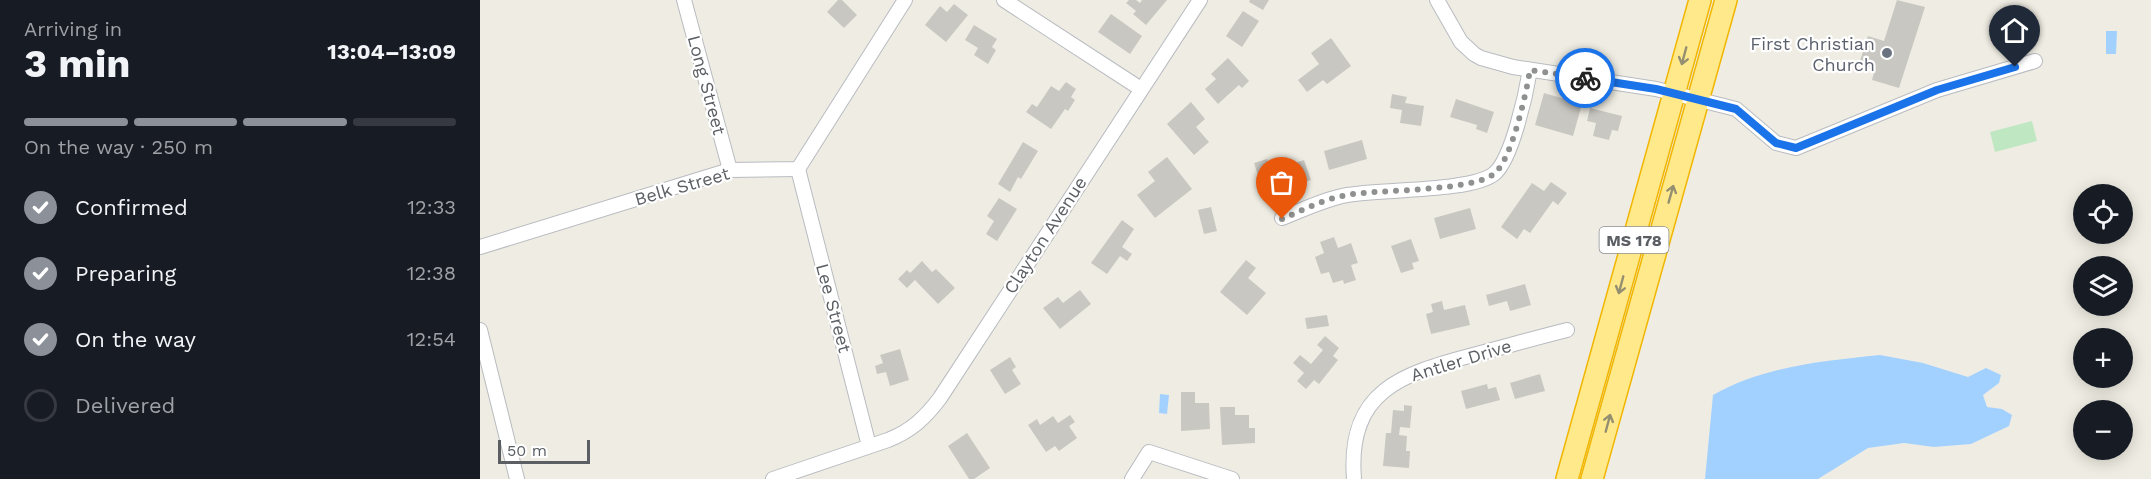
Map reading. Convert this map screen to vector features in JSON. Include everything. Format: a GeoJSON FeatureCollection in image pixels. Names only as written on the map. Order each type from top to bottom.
{"type":"FeatureCollection","features":[{"type":"Feature","properties":{"kind":"highway","name":"MS 178"},"geometry":{"type":"LineString","coordinates":[[1567,479],[1700,0]]}},
{"type":"Feature","properties":{"kind":"highway","name":"MS 178"},"geometry":{"type":"LineString","coordinates":[[1592,479],[1725,0]]}},
{"type":"Feature","properties":{"kind":"highway"},"geometry":{"type":"LineString","coordinates":[[1611,323],[1633,332]]}},
{"type":"Feature","properties":{"kind":"street","name":"Long Street"},"geometry":{"type":"LineString","coordinates":[[684,0],[730,170]]}},
{"type":"Feature","properties":{"kind":"street"},"geometry":{"type":"LineString","coordinates":[[798,169],[905,0]]}},
{"type":"Feature","properties":{"kind":"street"},"geometry":{"type":"LineString","coordinates":[[1004,0],[1141,89]]}},
{"type":"Feature","properties":{"kind":"street","name":"Clayton Avenue"},"geometry":{"type":"LineString","coordinates":[[773,479],[888,440],[911,429],[931,410],[1200,0]]}},
{"type":"Feature","properties":{"kind":"street"},"geometry":{"type":"LineString","coordinates":[[1437,0],[1461,42],[1481,58],[1530,70],[1656,89],[1736,109],[1776,143],[1796,148],[1937,90],[2035,61]]}},
{"type":"Feature","properties":{"kind":"street"},"geometry":{"type":"LineString","coordinates":[[1282,219],[1320,203],[1347,195],[1463,185],[1490,177],[1505,159],[1530,70]]}},
{"type":"Feature","properties":{"kind":"street","name":"Belk Street"},"geometry":{"type":"LineString","coordinates":[[480,247],[730,170],[798,169]]}},
{"type":"Feature","properties":{"kind":"street","name":"Lee Street"},"geometry":{"type":"LineString","coordinates":[[798,169],[869,446]]}},
{"type":"Feature","properties":{"kind":"street"},"geometry":{"type":"LineString","coordinates":[[480,330],[517,479]]}},
{"type":"Feature","properties":{"kind":"street","name":"Antler Drive"},"geometry":{"type":"LineString","coordinates":[[1354,479],[1353,446],[1356,434],[1369,409],[1391,385],[1432,366],[1566,330]]}},
{"type":"Feature","properties":{"kind":"street"},"geometry":{"type":"LineString","coordinates":[[1132,479],[1149,452],[1232,479]]}},
{"type":"Feature","properties":{"kind":"green space"},"geometry":{"type":"Polygon","coordinates":[[[2032,121],[2037,141],[1995,152],[1990,132],[2032,121]]]}},
{"type":"Feature","properties":{"kind":"water"},"geometry":{"type":"Polygon","coordinates":[[[2106,31],[2117,31],[2116,54],[2106,54],[2106,31]]]}},
{"type":"Feature","properties":{"kind":"water"},"geometry":{"type":"Polygon","coordinates":[[[1880,355],[1923,363],[1968,377],[1986,368],[2001,375],[1999,383],[1983,395],[1987,407],[2002,409],[2012,415],[2009,426],[1971,444],[1934,447],[1904,443],[1868,448],[1818,479],[1705,479],[1713,395],[1732,385],[1773,371],[1794,366],[1880,355]]]}},
{"type":"Feature","properties":{"kind":"water"},"geometry":{"type":"Polygon","coordinates":[[[1160,394],[1169,395],[1167,414],[1159,413],[1160,394]]]}},
{"type":"Feature","properties":{"kind":"building"},"geometry":{"type":"Polygon","coordinates":[[[838,0],[842,0],[857,15],[844,28],[827,12],[838,0]]]}},
{"type":"Feature","properties":{"kind":"building"},"geometry":{"type":"Polygon","coordinates":[[[1129,0],[1136,0],[1140,3],[1142,0],[1167,0],[1146,25],[1133,14],[1136,11],[1126,3],[1129,0]]]}},
{"type":"Feature","properties":{"kind":"building"},"geometry":{"type":"Polygon","coordinates":[[[1250,0],[1269,0],[1263,10],[1249,2],[1250,0]]]}},
{"type":"Feature","properties":{"kind":"building","name":"First Christian Church"},"geometry":{"type":"Polygon","coordinates":[[[1897,0],[1925,7],[1899,88],[1872,80],[1875,69],[1859,64],[1868,36],[1884,41],[1897,0]]]}},
{"type":"Feature","properties":{"kind":"building"},"geometry":{"type":"Polygon","coordinates":[[[954,4],[968,15],[946,42],[925,25],[940,6],[947,12],[954,4]]]}},
{"type":"Feature","properties":{"kind":"building"},"geometry":{"type":"Polygon","coordinates":[[[1243,11],[1259,21],[1242,47],[1226,36],[1243,11]]]}},
{"type":"Feature","properties":{"kind":"building"},"geometry":{"type":"Polygon","coordinates":[[[1111,14],[1142,36],[1130,54],[1098,32],[1111,14]]]}},
{"type":"Feature","properties":{"kind":"building"},"geometry":{"type":"Polygon","coordinates":[[[974,25],[997,39],[992,47],[996,50],[988,64],[974,55],[978,48],[965,40],[974,25]]]}},
{"type":"Feature","properties":{"kind":"building"},"geometry":{"type":"Polygon","coordinates":[[[1331,38],[1351,66],[1327,84],[1323,80],[1307,92],[1298,80],[1319,64],[1311,53],[1331,38]]]}},
{"type":"Feature","properties":{"kind":"building"},"geometry":{"type":"Polygon","coordinates":[[[1228,58],[1249,81],[1242,88],[1239,85],[1218,104],[1205,89],[1216,79],[1211,74],[1228,58]]]}},
{"type":"Feature","properties":{"kind":"building"},"geometry":{"type":"Polygon","coordinates":[[[1066,82],[1076,89],[1071,97],[1075,100],[1068,111],[1065,109],[1051,129],[1026,112],[1032,104],[1037,107],[1051,86],[1059,91],[1066,82]]]}},
{"type":"Feature","properties":{"kind":"building"},"geometry":{"type":"Polygon","coordinates":[[[1544,93],[1582,104],[1573,136],[1535,125],[1544,93]]]}},
{"type":"Feature","properties":{"kind":"building"},"geometry":{"type":"Polygon","coordinates":[[[1392,94],[1407,97],[1405,103],[1424,106],[1421,126],[1400,123],[1402,110],[1390,108],[1392,94]]]}},
{"type":"Feature","properties":{"kind":"building"},"geometry":{"type":"Polygon","coordinates":[[[1456,99],[1494,112],[1487,133],[1476,129],[1477,125],[1450,117],[1456,99]]]}},
{"type":"Feature","properties":{"kind":"building"},"geometry":{"type":"Polygon","coordinates":[[[1191,102],[1205,119],[1196,127],[1209,142],[1194,155],[1167,124],[1191,102]]]}},
{"type":"Feature","properties":{"kind":"building"},"geometry":{"type":"Polygon","coordinates":[[[1590,108],[1622,116],[1618,131],[1612,130],[1609,140],[1593,136],[1596,123],[1587,121],[1590,108]]]}},
{"type":"Feature","properties":{"kind":"building"},"geometry":{"type":"Polygon","coordinates":[[[1362,140],[1367,159],[1329,170],[1324,151],[1362,140]]]}},
{"type":"Feature","properties":{"kind":"building"},"geometry":{"type":"Polygon","coordinates":[[[1023,142],[1038,151],[1021,179],[1018,177],[1010,192],[998,184],[1023,142]]]}},
{"type":"Feature","properties":{"kind":"building"},"geometry":{"type":"Polygon","coordinates":[[[1167,157],[1192,189],[1155,218],[1137,195],[1155,181],[1148,172],[1167,157]]]}},
{"type":"Feature","properties":{"kind":"building"},"geometry":{"type":"Polygon","coordinates":[[[1267,159],[1271,171],[1304,160],[1311,180],[1280,191],[1281,195],[1266,200],[1254,163],[1267,159]]]}},
{"type":"Feature","properties":{"kind":"building"},"geometry":{"type":"Polygon","coordinates":[[[1551,182],[1567,193],[1558,205],[1553,201],[1530,233],[1524,229],[1517,239],[1501,227],[1532,183],[1544,191],[1551,182]]]}},
{"type":"Feature","properties":{"kind":"building"},"geometry":{"type":"Polygon","coordinates":[[[999,198],[1017,209],[997,241],[986,234],[994,221],[987,216],[999,198]]]}},
{"type":"Feature","properties":{"kind":"building"},"geometry":{"type":"Polygon","coordinates":[[[1211,207],[1217,231],[1204,234],[1198,210],[1211,207]]]}},
{"type":"Feature","properties":{"kind":"building"},"geometry":{"type":"Polygon","coordinates":[[[1470,208],[1476,229],[1440,239],[1434,218],[1470,208]]]}},
{"type":"Feature","properties":{"kind":"building"},"geometry":{"type":"Polygon","coordinates":[[[1122,220],[1134,229],[1122,247],[1132,254],[1127,261],[1120,256],[1107,274],[1091,263],[1122,220]]]}},
{"type":"Feature","properties":{"kind":"building"},"geometry":{"type":"Polygon","coordinates":[[[1334,237],[1338,248],[1351,243],[1358,263],[1351,265],[1356,280],[1344,284],[1343,280],[1333,283],[1329,272],[1321,274],[1315,257],[1324,253],[1320,242],[1334,237]]]}},
{"type":"Feature","properties":{"kind":"building"},"geometry":{"type":"Polygon","coordinates":[[[1411,239],[1419,261],[1412,263],[1414,269],[1401,273],[1391,246],[1411,239]]]}},
{"type":"Feature","properties":{"kind":"building"},"geometry":{"type":"Polygon","coordinates":[[[1246,260],[1256,268],[1248,278],[1266,293],[1247,315],[1220,292],[1246,260]]]}},
{"type":"Feature","properties":{"kind":"building"},"geometry":{"type":"Polygon","coordinates":[[[922,261],[932,272],[936,269],[955,288],[938,304],[915,280],[907,288],[898,279],[907,270],[910,273],[922,261]]]}},
{"type":"Feature","properties":{"kind":"building"},"geometry":{"type":"Polygon","coordinates":[[[1525,284],[1531,305],[1510,311],[1507,301],[1489,306],[1486,295],[1525,284]]]}},
{"type":"Feature","properties":{"kind":"building"},"geometry":{"type":"Polygon","coordinates":[[[1080,290],[1091,304],[1060,329],[1043,308],[1058,297],[1063,303],[1080,290]]]}},
{"type":"Feature","properties":{"kind":"building"},"geometry":{"type":"Polygon","coordinates":[[[1442,301],[1444,310],[1465,305],[1470,325],[1431,334],[1426,314],[1433,312],[1431,304],[1442,301]]]}},
{"type":"Feature","properties":{"kind":"building"},"geometry":{"type":"Polygon","coordinates":[[[1327,315],[1329,326],[1307,329],[1305,318],[1327,315]]]}},
{"type":"Feature","properties":{"kind":"building"},"geometry":{"type":"Polygon","coordinates":[[[1325,336],[1339,348],[1333,356],[1338,360],[1319,384],[1314,380],[1306,389],[1297,381],[1304,373],[1293,363],[1300,355],[1311,364],[1323,350],[1317,345],[1325,336]]]}},
{"type":"Feature","properties":{"kind":"building"},"geometry":{"type":"Polygon","coordinates":[[[900,349],[909,380],[890,386],[886,372],[877,374],[875,366],[883,363],[880,355],[900,349]]]}},
{"type":"Feature","properties":{"kind":"building"},"geometry":{"type":"Polygon","coordinates":[[[1010,357],[1016,367],[1012,370],[1021,384],[1005,394],[990,370],[1010,357]]]}},
{"type":"Feature","properties":{"kind":"building"},"geometry":{"type":"Polygon","coordinates":[[[1540,374],[1545,391],[1515,399],[1510,383],[1540,374]]]}},
{"type":"Feature","properties":{"kind":"building"},"geometry":{"type":"Polygon","coordinates":[[[1487,384],[1488,389],[1496,387],[1500,400],[1466,409],[1461,391],[1487,384]]]}},
{"type":"Feature","properties":{"kind":"building"},"geometry":{"type":"Polygon","coordinates":[[[1181,392],[1195,392],[1195,403],[1209,403],[1210,429],[1181,431],[1181,392]]]}},
{"type":"Feature","properties":{"kind":"building"},"geometry":{"type":"Polygon","coordinates":[[[1404,405],[1412,406],[1410,428],[1400,427],[1399,435],[1407,436],[1406,451],[1410,451],[1409,468],[1383,466],[1386,433],[1391,433],[1393,410],[1404,411],[1404,405]]]}},
{"type":"Feature","properties":{"kind":"building"},"geometry":{"type":"Polygon","coordinates":[[[1220,407],[1235,407],[1235,415],[1249,415],[1249,428],[1255,428],[1255,443],[1222,445],[1220,407]]]}},
{"type":"Feature","properties":{"kind":"building"},"geometry":{"type":"Polygon","coordinates":[[[1070,415],[1075,422],[1069,426],[1077,438],[1059,451],[1055,446],[1046,452],[1028,425],[1037,419],[1040,425],[1053,416],[1058,423],[1070,415]]]}},
{"type":"Feature","properties":{"kind":"building"},"geometry":{"type":"Polygon","coordinates":[[[967,433],[990,468],[974,479],[969,479],[948,446],[967,433]]]}},
{"type":"Feature","properties":{"kind":"way so far"},"geometry":{"type":"LineString","coordinates":[[1282,219],[1320,203],[1347,195],[1463,185],[1490,177],[1505,159],[1528,84],[1530,70],[1585,78]]}},
{"type":"Feature","properties":{"kind":"place","name":"First Christian Church"},"geometry":{"type":"Point","coordinates":[1887,53]}},
{"type":"Feature","properties":{"kind":"route"},"geometry":{"type":"LineString","coordinates":[[1585,78],[1656,89],[1736,109],[1776,143],[1796,148],[1937,90],[2015,67]]}}]}
